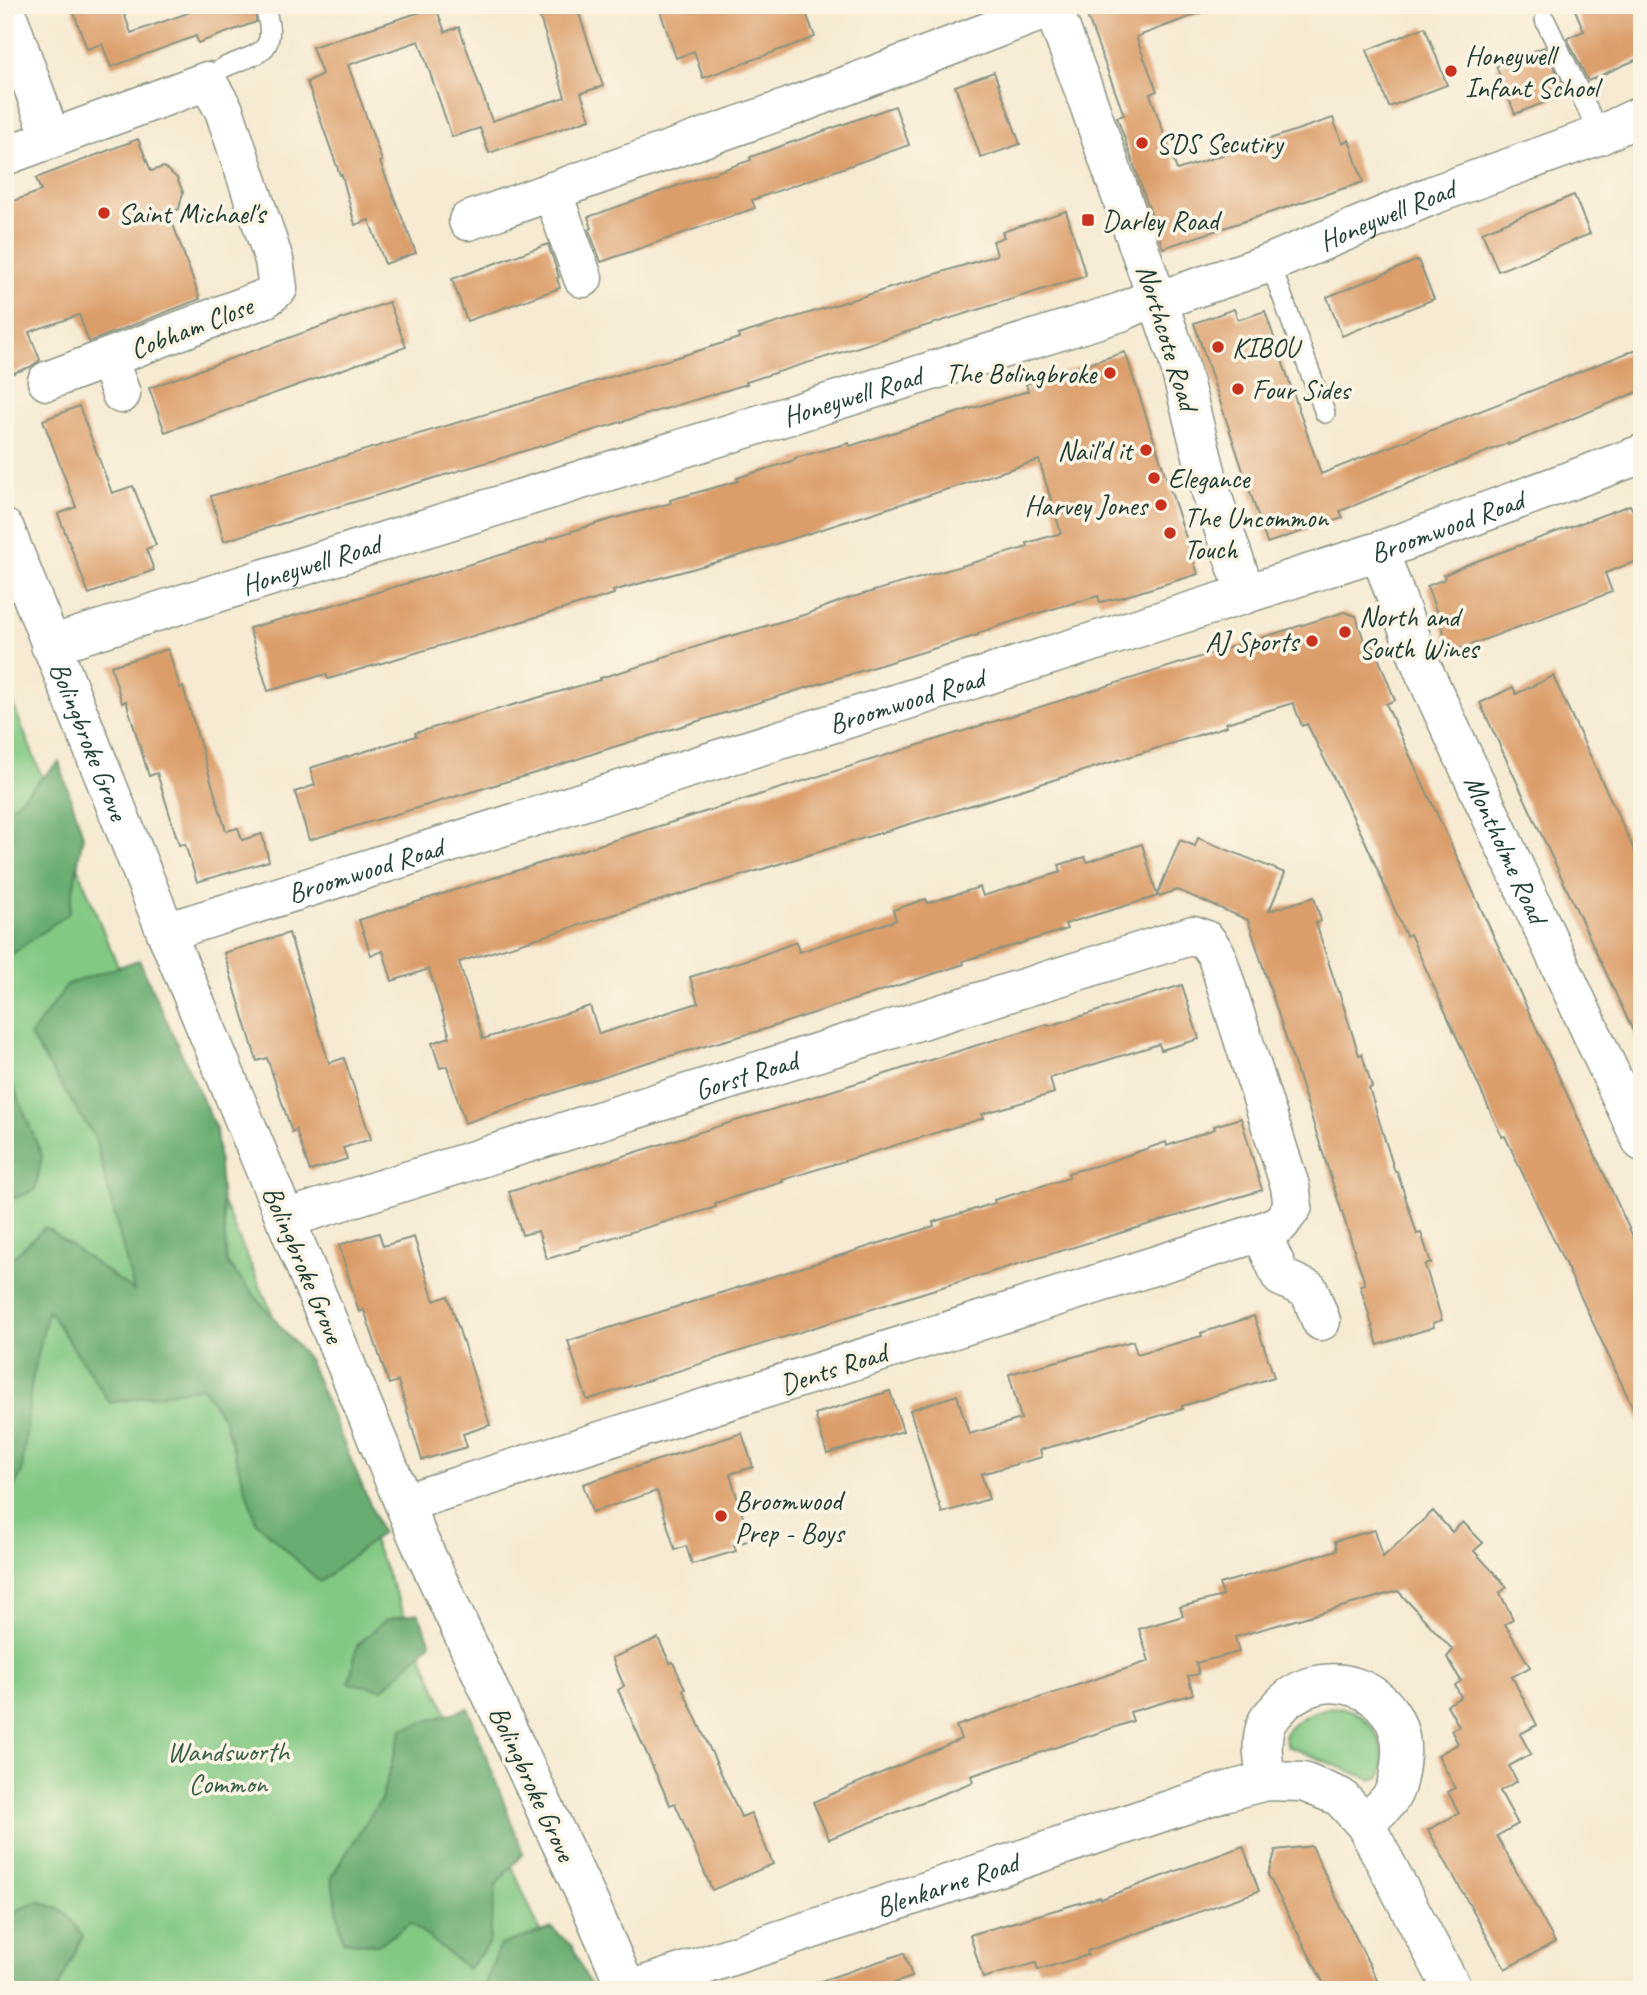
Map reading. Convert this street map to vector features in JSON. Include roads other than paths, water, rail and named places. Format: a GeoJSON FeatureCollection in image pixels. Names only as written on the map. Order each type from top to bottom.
{"type":"FeatureCollection","features":[{"type":"Feature","properties":{"kind":"street"},"geometry":{"type":"LineString","coordinates":[[468,221],[825,94],[1052,6]]}},
{"type":"Feature","properties":{"kind":"street","name":"Northcote Road"},"geometry":{"type":"LineString","coordinates":[[1052,6],[1091,108],[1178,356],[1213,495],[1246,594]]}},
{"type":"Feature","properties":{"kind":"street"},"geometry":{"type":"LineString","coordinates":[[5,8],[51,138]]}},
{"type":"Feature","properties":{"kind":"street"},"geometry":{"type":"LineString","coordinates":[[5,156],[207,80]]}},
{"type":"Feature","properties":{"kind":"street","name":"Cobham Close"},"geometry":{"type":"LineString","coordinates":[[47,381],[265,298],[278,288],[274,260],[223,110],[207,80]]}},
{"type":"Feature","properties":{"kind":"street","name":"Honeywell Road"},"geometry":{"type":"LineString","coordinates":[[50,645],[1121,312],[1157,296],[1163,299],[1270,263],[1433,195],[1600,135],[1642,116]]}},
{"type":"Feature","properties":{"kind":"street"},"geometry":{"type":"LineString","coordinates":[[552,191],[583,278]]}},
{"type":"Feature","properties":{"kind":"street"},"geometry":{"type":"LineString","coordinates":[[108,359],[121,394]]}},
{"type":"Feature","properties":{"kind":"street","name":"Broomwood Road"},"geometry":{"type":"LineString","coordinates":[[166,932],[1379,551],[1642,454]]}},
{"type":"Feature","properties":{"kind":"street","name":"Bolingbroke Grove"},"geometry":{"type":"LineString","coordinates":[[5,529],[166,932],[419,1540],[628,1990]]}},
{"type":"Feature","properties":{"kind":"street","name":"Montholme Road"},"geometry":{"type":"LineString","coordinates":[[1379,551],[1422,667],[1642,1142]]}},
{"type":"Feature","properties":{"kind":"street","name":"Gorst Road"},"geometry":{"type":"LineString","coordinates":[[285,1219],[1193,935],[1206,940]]}},
{"type":"Feature","properties":{"kind":"street","name":"Dents Road"},"geometry":{"type":"LineString","coordinates":[[404,1503],[1280,1224],[1293,1206],[1290,1185],[1216,954],[1206,940]]}},
{"type":"Feature","properties":{"kind":"street"},"geometry":{"type":"LineString","coordinates":[[1261,1232],[1281,1278],[1309,1290],[1321,1321]]}},
{"type":"Feature","properties":{"kind":"street"},"geometry":{"type":"LineString","coordinates":[[1266,1781],[1262,1746],[1268,1721],[1288,1696],[1315,1685],[1338,1682],[1361,1688],[1382,1703],[1396,1722],[1402,1743],[1401,1768],[1392,1795],[1365,1824]]}},
{"type":"Feature","properties":{"kind":"street","name":"Blenkarne Road"},"geometry":{"type":"LineString","coordinates":[[628,1990],[1266,1781],[1303,1782],[1340,1797],[1365,1824],[1453,1990]]}},
{"type":"Feature","properties":{"kind":"lane"},"geometry":{"type":"LineString","coordinates":[[207,80],[222,68],[251,58],[268,45],[271,32],[267,16]]}},
{"type":"Feature","properties":{"kind":"lane"},"geometry":{"type":"LineString","coordinates":[[1545,20],[1600,135]]}},
{"type":"Feature","properties":{"kind":"lane"},"geometry":{"type":"LineString","coordinates":[[1270,263],[1325,413]]}},
{"type":"Feature","properties":{"kind":"place","name":"Honeywell Infant School"},"geometry":{"type":"Point","coordinates":[1451,71]}},
{"type":"Feature","properties":{"kind":"place","name":"SDS Secutiry"},"geometry":{"type":"Point","coordinates":[1142,143]}},
{"type":"Feature","properties":{"kind":"place","name":"Saint Michael's"},"geometry":{"type":"Point","coordinates":[104,213]}},
{"type":"Feature","properties":{"kind":"place","name":"Darley Road"},"geometry":{"type":"Point","coordinates":[1088,220]}},
{"type":"Feature","properties":{"kind":"place","name":"KIBOU"},"geometry":{"type":"Point","coordinates":[1218,347]}},
{"type":"Feature","properties":{"kind":"place","name":"The Bolingbroke"},"geometry":{"type":"Point","coordinates":[1110,373]}},
{"type":"Feature","properties":{"kind":"place","name":"Four Sides"},"geometry":{"type":"Point","coordinates":[1238,389]}},
{"type":"Feature","properties":{"kind":"place","name":"Nail'd it"},"geometry":{"type":"Point","coordinates":[1146,450]}},
{"type":"Feature","properties":{"kind":"place","name":"Elegance"},"geometry":{"type":"Point","coordinates":[1154,478]}},
{"type":"Feature","properties":{"kind":"place","name":"Harvey Jones"},"geometry":{"type":"Point","coordinates":[1161,505]}},
{"type":"Feature","properties":{"kind":"place","name":"The Uncommon Touch"},"geometry":{"type":"Point","coordinates":[1170,533]}},
{"type":"Feature","properties":{"kind":"place","name":"North and South Wines"},"geometry":{"type":"Point","coordinates":[1345,632]}},
{"type":"Feature","properties":{"kind":"place","name":"AJ Sports"},"geometry":{"type":"Point","coordinates":[1312,641]}},
{"type":"Feature","properties":{"kind":"place","name":"Broomwood Prep - Boys"},"geometry":{"type":"Point","coordinates":[721,1516]}},
{"type":"Feature","properties":{"kind":"park label","name":"Wandsworth Common"},"geometry":{"type":"Point","coordinates":[228,1767]}}]}
